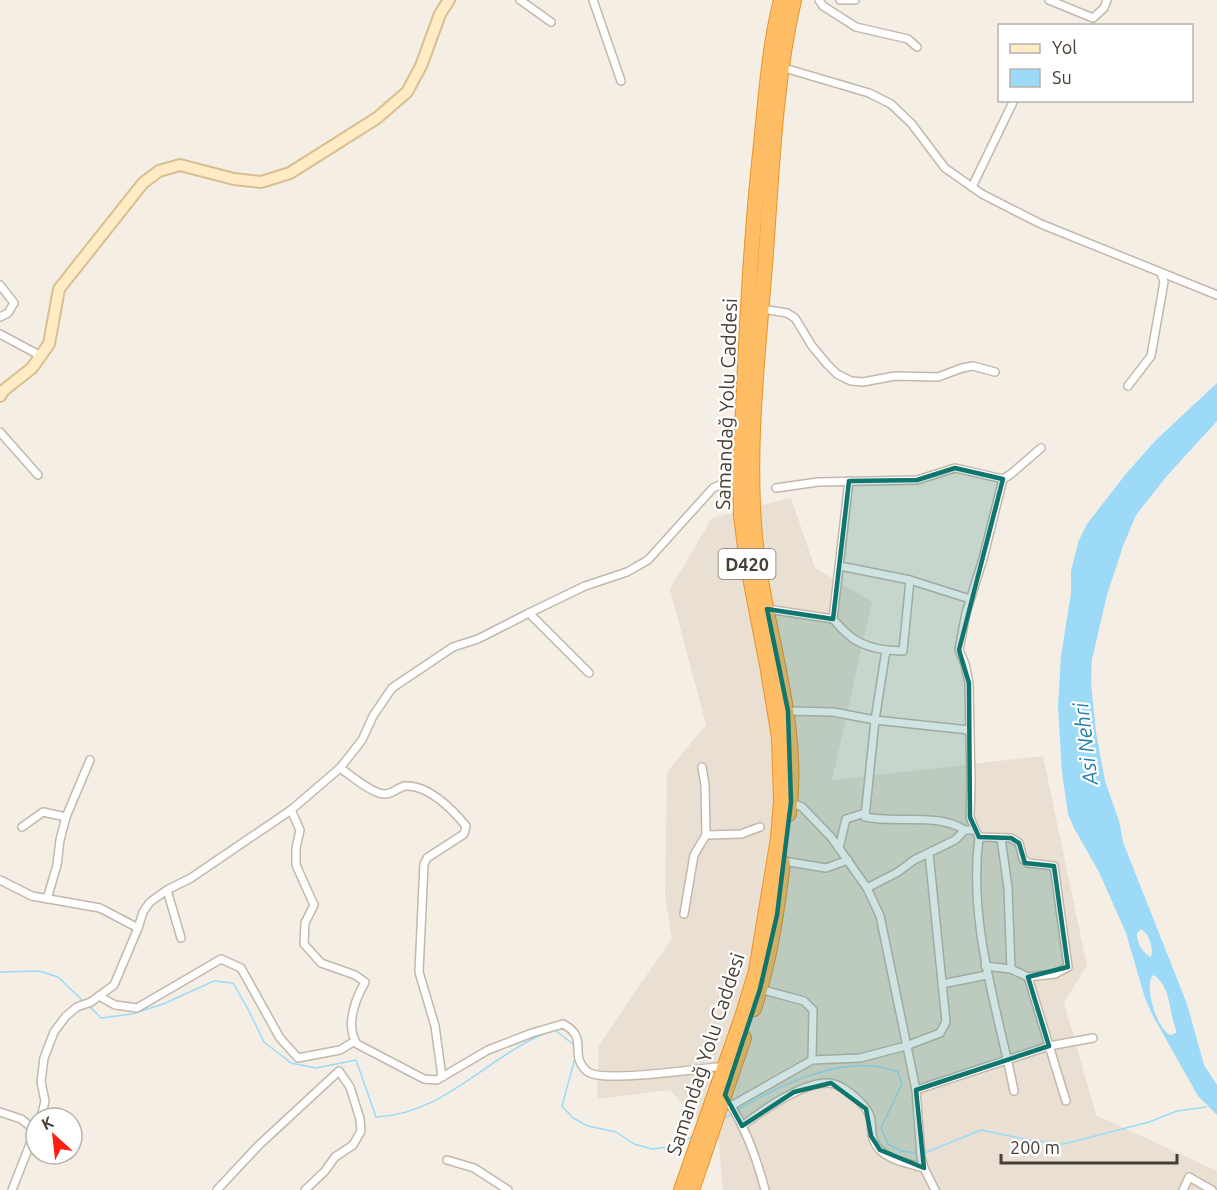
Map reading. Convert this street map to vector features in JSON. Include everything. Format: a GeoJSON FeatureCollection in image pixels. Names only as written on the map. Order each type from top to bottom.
{"type":"FeatureCollection","features":[{"type":"Feature","properties":{"kind":"highway","name":"Samandağ Yolu Caddesi"},"geometry":{"type":"LineString","coordinates":[[692,1190],[723,1108],[760,989],[777,915],[783,861],[786,802],[779,737],[747,562],[741,516],[740,476],[758,176],[768,81],[781,0]]}},
{"type":"Feature","properties":{"kind":"highway","name":"Samandağ Yolu Caddesi"},"geometry":{"type":"LineString","coordinates":[[681,1190],[688,1171],[723,1108],[724,1066],[756,972],[791,767],[788,711],[756,546],[753,451],[775,124],[781,67],[794,0]]}},
{"type":"Feature","properties":{"kind":"street"},"geometry":{"type":"LineString","coordinates":[[0,396],[4,390],[32,368],[41,356],[49,344],[59,289],[143,183],[159,171],[180,165],[234,179],[261,182],[290,173],[377,118],[407,92],[421,66],[440,14],[449,0]]}},
{"type":"Feature","properties":{"kind":"street"},"geometry":{"type":"LineString","coordinates":[[520,0],[551,22]]}},
{"type":"Feature","properties":{"kind":"street"},"geometry":{"type":"LineString","coordinates":[[593,0],[621,81]]}},
{"type":"Feature","properties":{"kind":"street"},"geometry":{"type":"LineString","coordinates":[[819,0],[823,6],[856,27],[908,39],[917,47]]}},
{"type":"Feature","properties":{"kind":"street"},"geometry":{"type":"LineString","coordinates":[[840,0],[855,0]]}},
{"type":"Feature","properties":{"kind":"street"},"geometry":{"type":"LineString","coordinates":[[1049,0],[1093,18],[1104,8],[1107,0]]}},
{"type":"Feature","properties":{"kind":"street"},"geometry":{"type":"LineString","coordinates":[[781,67],[869,93],[891,104],[911,123],[945,168],[972,187],[1041,224],[1217,295]]}},
{"type":"Feature","properties":{"kind":"street"},"geometry":{"type":"LineString","coordinates":[[972,187],[1013,102]]}},
{"type":"Feature","properties":{"kind":"street"},"geometry":{"type":"LineString","coordinates":[[1128,386],[1151,356],[1164,282],[1161,273]]}},
{"type":"Feature","properties":{"kind":"street"},"geometry":{"type":"LineString","coordinates":[[0,285],[14,303],[8,313],[0,317]]}},
{"type":"Feature","properties":{"kind":"street"},"geometry":{"type":"LineString","coordinates":[[762,309],[787,313],[795,318],[812,346],[827,364],[837,374],[851,381],[863,382],[895,376],[938,376],[973,366],[995,372]]}},
{"type":"Feature","properties":{"kind":"street"},"geometry":{"type":"LineString","coordinates":[[0,334],[41,356]]}},
{"type":"Feature","properties":{"kind":"street"},"geometry":{"type":"LineString","coordinates":[[0,432],[38,475]]}},
{"type":"Feature","properties":{"kind":"street"},"geometry":{"type":"LineString","coordinates":[[1014,1091],[979,932],[975,864],[977,833],[970,816],[969,684],[958,650],[1003,479],[1041,448]]}},
{"type":"Feature","properties":{"kind":"street"},"geometry":{"type":"LineString","coordinates":[[776,488],[818,482],[917,480],[955,468],[1003,479]]}},
{"type":"Feature","properties":{"kind":"street"},"geometry":{"type":"LineString","coordinates":[[44,1106],[45,1101],[41,1082],[44,1058],[54,1032],[66,1016],[77,1007],[91,1002],[114,985],[143,912],[150,902],[191,878],[291,810],[340,768],[362,740],[373,716],[392,688],[453,647],[478,639],[585,586],[627,572],[648,560],[713,488],[740,476]]}},
{"type":"Feature","properties":{"kind":"street"},"geometry":{"type":"LineString","coordinates":[[834,619],[849,482]]}},
{"type":"Feature","properties":{"kind":"street"},"geometry":{"type":"LineString","coordinates":[[840,566],[910,580],[970,599]]}},
{"type":"Feature","properties":{"kind":"street"},"geometry":{"type":"LineString","coordinates":[[767,609],[834,619],[854,640],[867,647],[903,651],[910,580]]}},
{"type":"Feature","properties":{"kind":"street"},"geometry":{"type":"LineString","coordinates":[[529,613],[589,673]]}},
{"type":"Feature","properties":{"kind":"street"},"geometry":{"type":"LineString","coordinates":[[886,650],[875,720],[865,818],[882,821],[897,819],[943,821],[965,830],[1011,838],[1019,843],[1023,859],[1028,863],[1053,866],[1068,967],[1055,974],[1028,976],[1011,969],[985,966]]}},
{"type":"Feature","properties":{"kind":"street"},"geometry":{"type":"LineString","coordinates":[[788,711],[832,712],[875,720],[969,730]]}},
{"type":"Feature","properties":{"kind":"street"},"geometry":{"type":"LineString","coordinates":[[47,899],[57,865],[66,817],[90,760]]}},
{"type":"Feature","properties":{"kind":"street"},"geometry":{"type":"LineString","coordinates":[[340,768],[380,794],[389,794],[409,786],[429,792],[466,826],[464,834],[427,858],[424,864],[419,972],[435,1026],[442,1077]]}},
{"type":"Feature","properties":{"kind":"street"},"geometry":{"type":"LineString","coordinates":[[684,914],[694,855],[706,835],[705,785],[702,768]]}},
{"type":"Feature","properties":{"kind":"street"},"geometry":{"type":"LineString","coordinates":[[786,802],[802,807],[831,837],[867,888],[880,916],[916,1090],[921,1157],[935,1190]]}},
{"type":"Feature","properties":{"kind":"street"},"geometry":{"type":"LineString","coordinates":[[291,810],[300,830],[296,848],[296,864],[314,904],[306,923],[304,944],[321,963],[355,975],[365,982],[355,999],[351,1034],[357,1044],[423,1078],[437,1080],[488,1050],[562,1024],[572,1029],[579,1042],[579,1059],[582,1066],[590,1073],[610,1077],[724,1066]]}},
{"type":"Feature","properties":{"kind":"street"},"geometry":{"type":"LineString","coordinates":[[22,826],[43,812],[66,817]]}},
{"type":"Feature","properties":{"kind":"street"},"geometry":{"type":"LineString","coordinates":[[839,848],[846,819],[865,813]]}},
{"type":"Feature","properties":{"kind":"street"},"geometry":{"type":"LineString","coordinates":[[706,835],[741,834],[760,827]]}},
{"type":"Feature","properties":{"kind":"street"},"geometry":{"type":"LineString","coordinates":[[867,888],[955,840],[965,830]]}},
{"type":"Feature","properties":{"kind":"street"},"geometry":{"type":"LineString","coordinates":[[1001,838],[1008,888],[1011,969]]}},
{"type":"Feature","properties":{"kind":"street"},"geometry":{"type":"LineString","coordinates":[[723,1108],[812,1060],[860,1058],[906,1046],[940,1033],[946,1022],[929,853]]}},
{"type":"Feature","properties":{"kind":"street"},"geometry":{"type":"LineString","coordinates":[[783,861],[826,868],[848,861]]}},
{"type":"Feature","properties":{"kind":"street"},"geometry":{"type":"LineString","coordinates":[[0,880],[33,896],[100,908],[138,928]]}},
{"type":"Feature","properties":{"kind":"street"},"geometry":{"type":"LineString","coordinates":[[167,890],[181,938]]}},
{"type":"Feature","properties":{"kind":"street"},"geometry":{"type":"LineString","coordinates":[[99,996],[115,1005],[137,1008],[221,959],[242,968],[280,1038],[298,1059],[340,1050],[355,1041]]}},
{"type":"Feature","properties":{"kind":"street"},"geometry":{"type":"LineString","coordinates":[[942,984],[987,975]]}},
{"type":"Feature","properties":{"kind":"street"},"geometry":{"type":"LineString","coordinates":[[1028,976],[1066,1101]]}},
{"type":"Feature","properties":{"kind":"street"},"geometry":{"type":"LineString","coordinates":[[760,989],[804,1001],[813,1010],[812,1060]]}},
{"type":"Feature","properties":{"kind":"street"},"geometry":{"type":"LineString","coordinates":[[916,1090],[1049,1046],[1093,1038]]}},
{"type":"Feature","properties":{"kind":"street"},"geometry":{"type":"LineString","coordinates":[[217,1190],[259,1145],[339,1071],[350,1088],[360,1119],[361,1131],[353,1146],[335,1157],[325,1171],[305,1190]]}},
{"type":"Feature","properties":{"kind":"street"},"geometry":{"type":"LineString","coordinates":[[742,1126],[763,1110],[794,1092],[819,1084],[831,1083],[846,1090],[867,1109],[871,1118],[871,1137],[880,1150],[891,1158],[924,1168]]}},
{"type":"Feature","properties":{"kind":"street"},"geometry":{"type":"LineString","coordinates":[[723,1108],[738,1117],[756,1155],[765,1190]]}},
{"type":"Feature","properties":{"kind":"street"},"geometry":{"type":"LineString","coordinates":[[0,1112],[24,1121]]}},
{"type":"Feature","properties":{"kind":"street"},"geometry":{"type":"LineString","coordinates":[[12,1190],[24,1160]]}},
{"type":"Feature","properties":{"kind":"street"},"geometry":{"type":"LineString","coordinates":[[447,1160],[474,1168],[508,1190]]}},
{"type":"Feature","properties":{"kind":"street"},"geometry":{"type":"LineString","coordinates":[[1183,1190],[1189,1177],[1212,1190]]}},
{"type":"Feature","properties":{"kind":"highlighted area"},"geometry":{"type":"Polygon","coordinates":[[[955,468],[1003,479],[959,650],[969,683],[970,817],[979,837],[1011,838],[1019,843],[1025,863],[1054,866],[1068,967],[1028,977],[1049,1046],[916,1090],[924,1168],[880,1150],[871,1136],[866,1109],[831,1083],[794,1092],[742,1126],[725,1095],[760,989],[777,915],[791,802],[788,711],[767,609],[833,619],[849,481],[917,480],[955,468]]]}},
{"type":"Feature","properties":{"kind":"shaded area"},"geometry":{"type":"Polygon","coordinates":[[[791,498],[815,568],[872,602],[832,780],[1043,756],[1087,966],[1064,1002],[1096,1115],[1217,1171],[1217,1190],[723,1190],[719,1142],[670,1090],[597,1099],[599,1045],[672,938],[665,896],[667,772],[706,725],[670,589],[712,518],[791,498]]]}},
{"type":"Feature","properties":{"kind":"water","name":"Asi Nehri"},"geometry":{"type":"Polygon","coordinates":[[[1217,383],[1217,421],[1166,477],[1136,515],[1107,595],[1092,659],[1091,683],[1096,732],[1105,781],[1119,821],[1123,842],[1187,1004],[1204,1065],[1217,1085],[1217,1115],[1198,1096],[1153,1016],[1145,998],[1126,933],[1099,872],[1068,814],[1062,772],[1058,707],[1061,656],[1071,593],[1071,571],[1079,540],[1087,524],[1155,441],[1217,383]],[[1141,929],[1137,933],[1139,944],[1151,957],[1150,942],[1141,929]],[[1153,975],[1150,989],[1153,1008],[1161,1026],[1171,1035],[1176,1033],[1176,1030],[1169,1000],[1163,985],[1153,975]]]}},
{"type":"Feature","properties":{"kind":"waterway"},"geometry":{"type":"LineString","coordinates":[[0,972],[39,971],[58,977],[84,1002]]}},
{"type":"Feature","properties":{"kind":"waterway"},"geometry":{"type":"LineString","coordinates":[[88,1005],[101,1018],[132,1014],[163,1004],[214,981],[233,983],[264,1042],[291,1063],[316,1068],[356,1060],[376,1117],[397,1114],[436,1100],[528,1041],[550,1031]]}},
{"type":"Feature","properties":{"kind":"waterway"},"geometry":{"type":"LineString","coordinates":[[555,1030],[574,1045]]}},
{"type":"Feature","properties":{"kind":"waterway"},"geometry":{"type":"LineString","coordinates":[[575,1058],[562,1106],[573,1118],[588,1126],[616,1132],[634,1144],[652,1149],[676,1146],[693,1136]]}},
{"type":"Feature","properties":{"kind":"waterway"},"geometry":{"type":"LineString","coordinates":[[736,1111],[773,1091],[815,1074],[837,1068],[879,1067],[898,1072],[902,1084],[881,1128],[888,1144],[901,1151],[917,1153]]}},
{"type":"Feature","properties":{"kind":"waterway"},"geometry":{"type":"LineString","coordinates":[[925,1153],[981,1130],[1034,1141],[1064,1144],[1149,1122],[1177,1111],[1206,1107]]}},
{"type":"Feature","properties":{"kind":"waterway"},"geometry":{"type":"LineString","coordinates":[[723,1119],[732,1114]]}}]}
